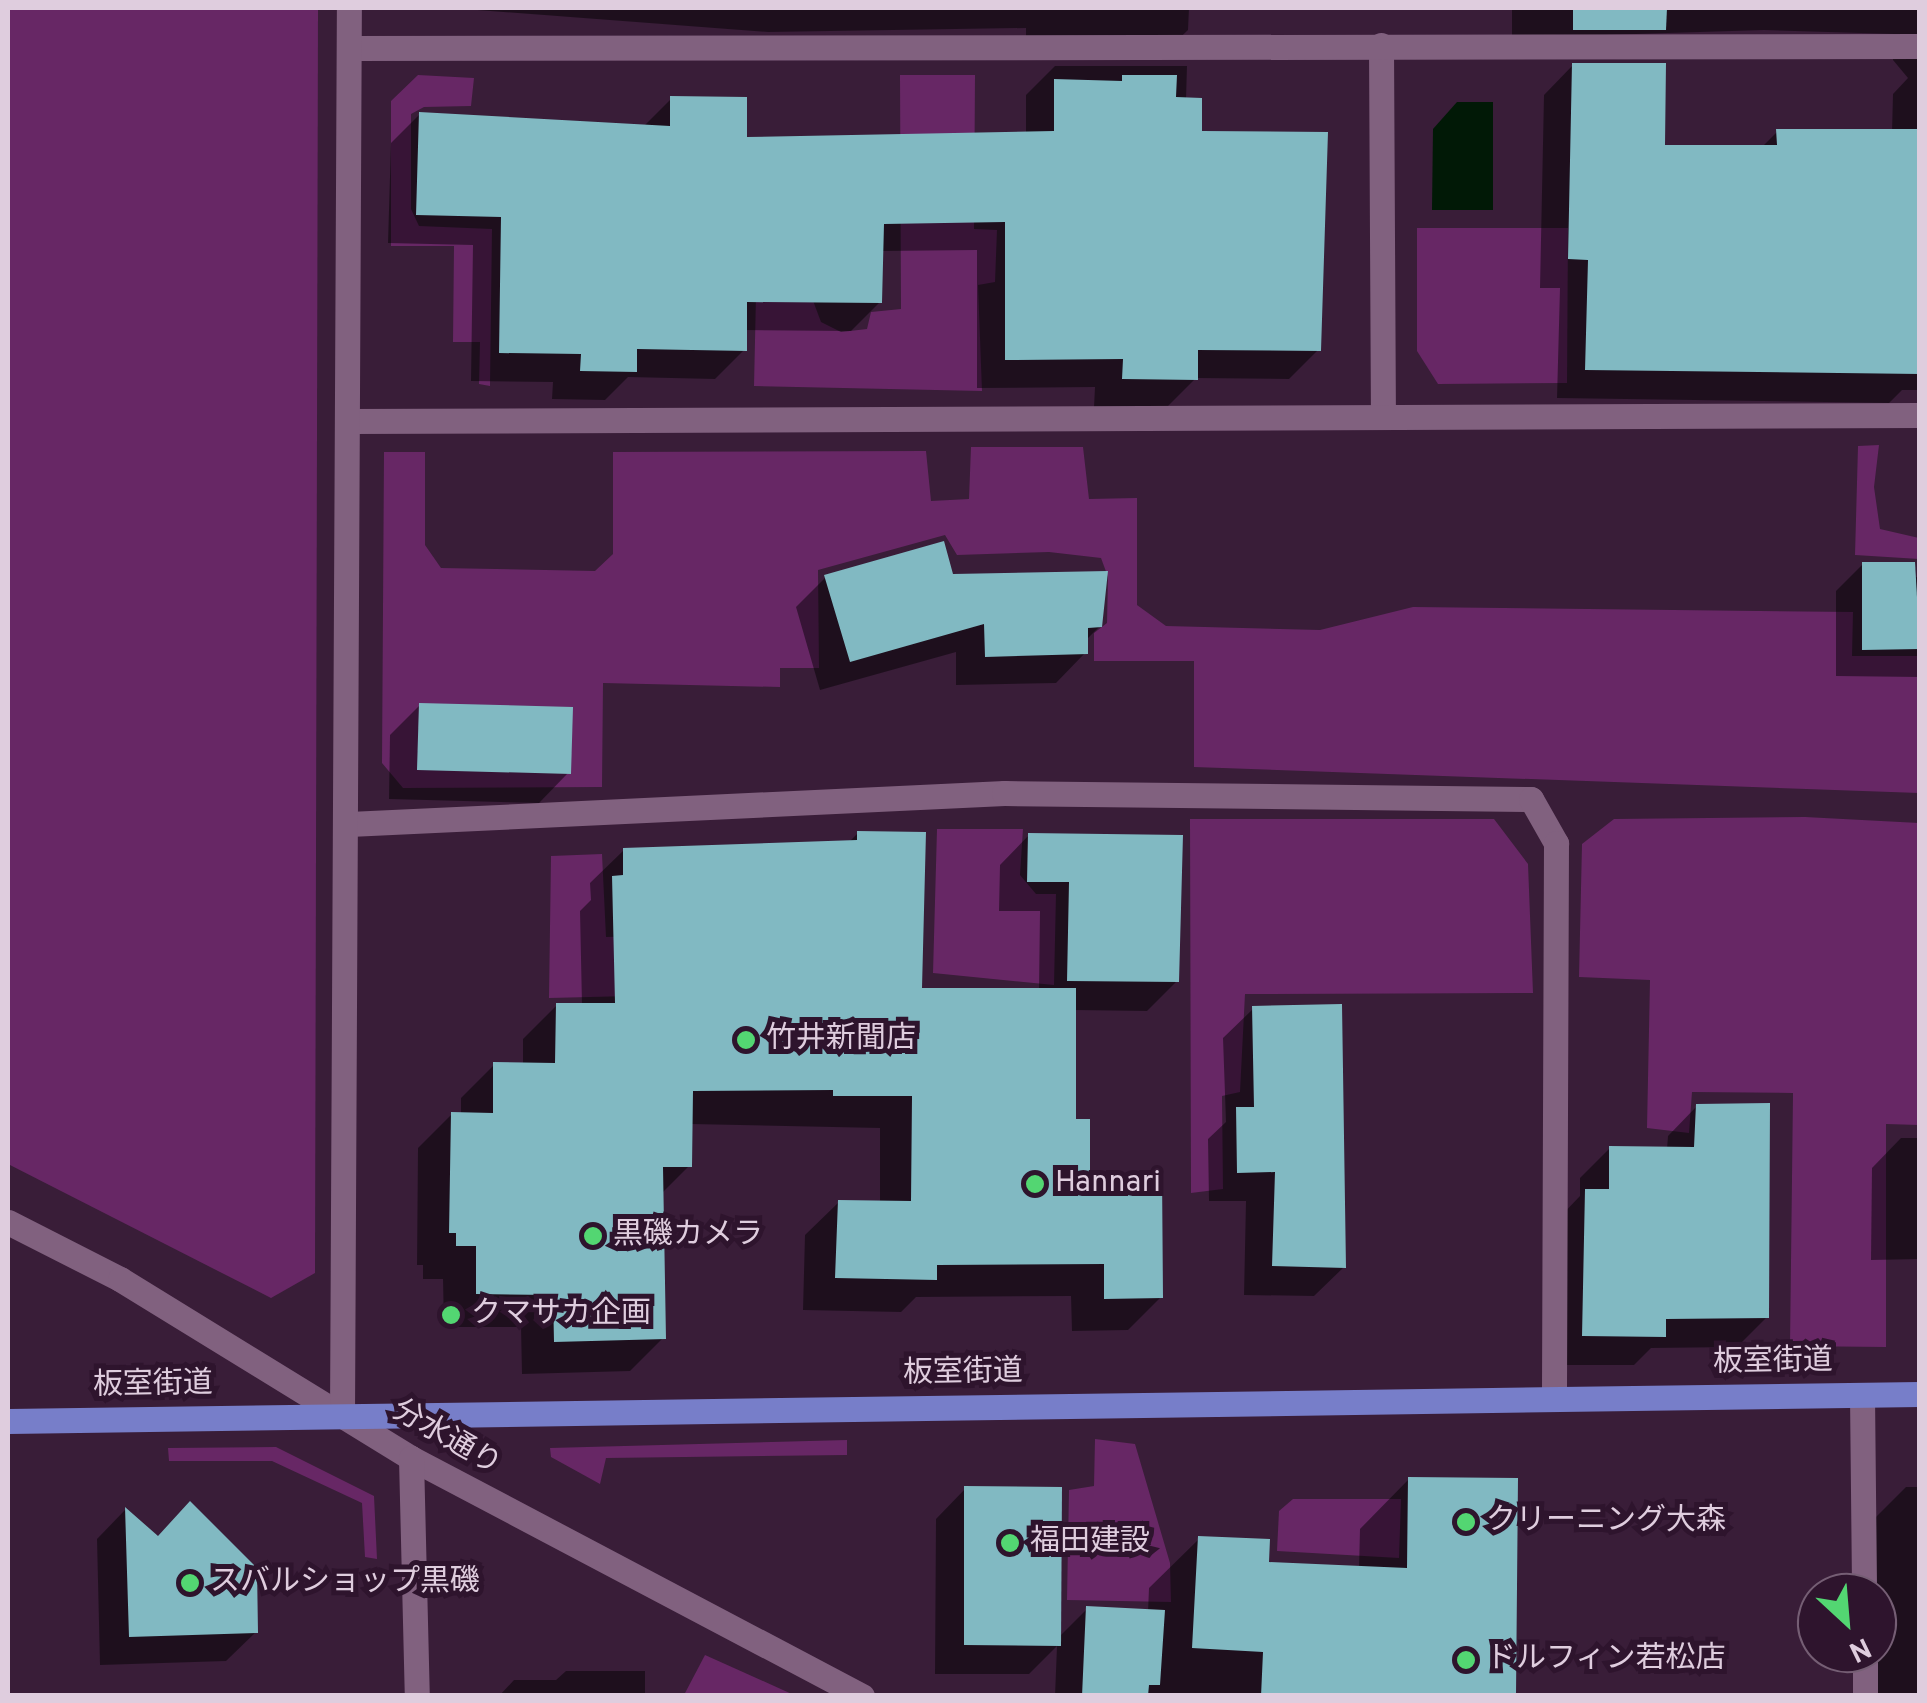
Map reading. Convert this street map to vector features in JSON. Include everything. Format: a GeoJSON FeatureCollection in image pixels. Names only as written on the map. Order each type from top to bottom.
{"type":"FeatureCollection","features":[{"type":"Feature","properties":{"kind":"main road","name":"板室街道"},"geometry":{"type":"LineString","coordinates":[[8,1421],[1920,1394]]}},
{"type":"Feature","properties":{"kind":"street"},"geometry":{"type":"LineString","coordinates":[[342,1416],[349,824],[350,8]]}},
{"type":"Feature","properties":{"kind":"street"},"geometry":{"type":"LineString","coordinates":[[1381,45],[1383,416]]}},
{"type":"Feature","properties":{"kind":"street"},"geometry":{"type":"LineString","coordinates":[[350,48],[1920,46]]}},
{"type":"Feature","properties":{"kind":"street"},"geometry":{"type":"LineString","coordinates":[[349,421],[1920,414]]}},
{"type":"Feature","properties":{"kind":"street"},"geometry":{"type":"LineString","coordinates":[[349,824],[1004,793],[1530,799],[1556,843],[1554,1398]]}},
{"type":"Feature","properties":{"kind":"street","name":"分水通り"},"geometry":{"type":"LineString","coordinates":[[8,1222],[120,1279],[411,1458],[862,1696]]}},
{"type":"Feature","properties":{"kind":"street"},"geometry":{"type":"LineString","coordinates":[[1862,1394],[1864,1573]]}},
{"type":"Feature","properties":{"kind":"street"},"geometry":{"type":"LineString","coordinates":[[411,1458],[418,1696]]}},
{"type":"Feature","properties":{"kind":"shaded area"},"geometry":{"type":"Polygon","coordinates":[[[8,8],[318,8],[315,1273],[271,1298],[8,1164],[8,8]]]}},
{"type":"Feature","properties":{"kind":"shaded area"},"geometry":{"type":"Polygon","coordinates":[[[418,75],[474,78],[471,106],[424,107],[411,114],[411,209],[419,226],[492,229],[490,386],[479,384],[480,342],[453,342],[454,246],[391,246],[391,101],[418,75]]]}},
{"type":"Feature","properties":{"kind":"shaded area"},"geometry":{"type":"Polygon","coordinates":[[[900,75],[975,75],[974,229],[997,230],[995,282],[978,285],[982,391],[754,386],[756,295],[812,298],[821,322],[841,332],[867,329],[871,312],[901,309],[900,75]]]}},
{"type":"Feature","properties":{"kind":"shaded area"},"geometry":{"type":"Polygon","coordinates":[[[1457,102],[1493,102],[1493,210],[1432,210],[1433,129],[1457,102]]]}},
{"type":"Feature","properties":{"kind":"shaded area"},"geometry":{"type":"Polygon","coordinates":[[[1417,228],[1568,228],[1567,383],[1438,384],[1417,351],[1417,228]]]}},
{"type":"Feature","properties":{"kind":"shaded area"},"geometry":{"type":"Polygon","coordinates":[[[1879,445],[1874,487],[1880,529],[1919,538],[1919,559],[1855,555],[1858,446],[1879,445]]]}},
{"type":"Feature","properties":{"kind":"shaded area"},"geometry":{"type":"Polygon","coordinates":[[[971,447],[1083,447],[1089,499],[1137,498],[1137,605],[1166,626],[1320,630],[1413,607],[1853,612],[1852,656],[1919,656],[1919,793],[1194,767],[1194,661],[1094,661],[1094,633],[1107,623],[1108,577],[1101,558],[1049,552],[957,555],[945,535],[818,570],[819,668],[780,668],[780,687],[603,683],[602,787],[403,788],[382,763],[384,452],[425,452],[425,545],[441,568],[595,571],[613,554],[613,452],[926,451],[931,501],[969,499],[971,447]]]}},
{"type":"Feature","properties":{"kind":"shaded area"},"geometry":{"type":"Polygon","coordinates":[[[1805,817],[1919,823],[1919,1125],[1886,1124],[1886,1347],[1790,1346],[1793,1093],[1692,1092],[1689,1133],[1647,1128],[1650,980],[1579,977],[1582,844],[1614,819],[1805,817]]]}},
{"type":"Feature","properties":{"kind":"shaded area"},"geometry":{"type":"Polygon","coordinates":[[[1190,819],[1494,819],[1528,864],[1533,993],[1245,994],[1240,1092],[1222,1096],[1223,1189],[1191,1193],[1190,819]]]}},
{"type":"Feature","properties":{"kind":"shaded area"},"geometry":{"type":"Polygon","coordinates":[[[937,829],[1023,829],[1020,875],[1036,894],[1056,894],[1054,985],[933,973],[937,829]]]}},
{"type":"Feature","properties":{"kind":"shaded area"},"geometry":{"type":"Polygon","coordinates":[[[602,854],[606,937],[793,932],[797,992],[549,998],[551,856],[602,854]]]}},
{"type":"Feature","properties":{"kind":"shaded area"},"geometry":{"type":"Polygon","coordinates":[[[1095,1439],[1135,1444],[1170,1563],[1171,1602],[1067,1600],[1069,1490],[1094,1486],[1095,1439]]]}},
{"type":"Feature","properties":{"kind":"shaded area"},"geometry":{"type":"Polygon","coordinates":[[[847,1440],[847,1455],[606,1458],[600,1484],[551,1457],[550,1448],[847,1440]]]}},
{"type":"Feature","properties":{"kind":"shaded area"},"geometry":{"type":"Polygon","coordinates":[[[276,1447],[374,1496],[377,1559],[365,1557],[362,1503],[272,1461],[169,1461],[168,1448],[276,1447]]]}},
{"type":"Feature","properties":{"kind":"shaded area"},"geometry":{"type":"Polygon","coordinates":[[[1293,1499],[1401,1499],[1399,1558],[1277,1551],[1279,1511],[1293,1499]]]}},
{"type":"Feature","properties":{"kind":"shaded area"},"geometry":{"type":"Polygon","coordinates":[[[705,1655],[794,1695],[684,1695],[705,1655]]]}},
{"type":"Feature","properties":{"kind":"building"},"geometry":{"type":"Polygon","coordinates":[[[1573,8],[1667,8],[1666,30],[1573,30],[1573,8]]]}},
{"type":"Feature","properties":{"kind":"building"},"geometry":{"type":"Polygon","coordinates":[[[1572,63],[1666,63],[1665,145],[1777,145],[1776,129],[1920,129],[1920,374],[1585,370],[1588,260],[1568,259],[1572,63]]]}},
{"type":"Feature","properties":{"kind":"building"},"geometry":{"type":"Polygon","coordinates":[[[1122,75],[1177,75],[1176,97],[1202,98],[1202,131],[1328,132],[1321,351],[1198,350],[1198,380],[1122,379],[1123,359],[1005,360],[1005,222],[884,224],[882,303],[747,302],[747,351],[637,349],[637,372],[580,371],[581,354],[499,353],[501,217],[416,215],[419,112],[670,126],[670,96],[747,97],[747,137],[1054,131],[1054,79],[1122,81],[1122,75]]]}},
{"type":"Feature","properties":{"kind":"building"},"geometry":{"type":"Polygon","coordinates":[[[944,541],[953,574],[1108,571],[1102,627],[1088,628],[1088,654],[985,657],[984,624],[850,662],[824,575],[944,541]]]}},
{"type":"Feature","properties":{"kind":"building"},"geometry":{"type":"Polygon","coordinates":[[[1862,562],[1915,562],[1920,649],[1862,650],[1862,562]]]}},
{"type":"Feature","properties":{"kind":"building"},"geometry":{"type":"Polygon","coordinates":[[[419,703],[573,707],[571,774],[417,770],[419,703]]]}},
{"type":"Feature","properties":{"kind":"building"},"geometry":{"type":"Polygon","coordinates":[[[857,831],[926,832],[922,988],[1076,988],[1076,1119],[1090,1119],[1090,1174],[1162,1172],[1163,1298],[1104,1299],[1104,1264],[937,1265],[937,1280],[835,1278],[838,1200],[911,1201],[912,1096],[833,1096],[833,1090],[693,1091],[692,1167],[663,1167],[666,1339],[554,1342],[553,1295],[476,1294],[476,1246],[456,1246],[456,1233],[449,1233],[451,1112],[493,1113],[493,1062],[555,1063],[556,1003],[615,1003],[612,876],[623,875],[623,848],[857,840],[857,831]]]}},
{"type":"Feature","properties":{"kind":"building"},"geometry":{"type":"Polygon","coordinates":[[[1028,833],[1183,835],[1179,982],[1067,981],[1069,882],[1027,882],[1028,833]]]}},
{"type":"Feature","properties":{"kind":"building"},"geometry":{"type":"Polygon","coordinates":[[[1342,1004],[1346,1268],[1272,1266],[1275,1172],[1237,1173],[1236,1107],[1254,1107],[1252,1006],[1342,1004]]]}},
{"type":"Feature","properties":{"kind":"building"},"geometry":{"type":"Polygon","coordinates":[[[1770,1103],[1769,1318],[1666,1319],[1666,1337],[1582,1336],[1585,1189],[1609,1189],[1609,1146],[1694,1147],[1696,1104],[1770,1103]]]}},
{"type":"Feature","properties":{"kind":"building"},"geometry":{"type":"Polygon","coordinates":[[[1408,1477],[1518,1478],[1516,1696],[1261,1696],[1263,1652],[1192,1648],[1198,1536],[1270,1539],[1269,1562],[1407,1568],[1408,1477]]]}},
{"type":"Feature","properties":{"kind":"building"},"geometry":{"type":"Polygon","coordinates":[[[964,1486],[1062,1487],[1061,1646],[964,1645],[964,1486]]]}},
{"type":"Feature","properties":{"kind":"building"},"geometry":{"type":"Polygon","coordinates":[[[190,1501],[257,1568],[258,1633],[129,1637],[125,1507],[158,1536],[190,1501]]]}},
{"type":"Feature","properties":{"kind":"building"},"geometry":{"type":"Polygon","coordinates":[[[1086,1606],[1165,1610],[1160,1685],[1149,1685],[1148,1696],[1082,1696],[1086,1606]]]}},
{"type":"Feature","properties":{"kind":"place","name":"竹井新聞店"},"geometry":{"type":"Point","coordinates":[746,1040]}},
{"type":"Feature","properties":{"kind":"place","name":"Hannari"},"geometry":{"type":"Point","coordinates":[1035,1184]}},
{"type":"Feature","properties":{"kind":"place","name":"黒磯カメラ"},"geometry":{"type":"Point","coordinates":[593,1236]}},
{"type":"Feature","properties":{"kind":"place","name":"クマサカ企画"},"geometry":{"type":"Point","coordinates":[451,1315]}},
{"type":"Feature","properties":{"kind":"place","name":"クリーニング大森"},"geometry":{"type":"Point","coordinates":[1466,1522]}},
{"type":"Feature","properties":{"kind":"place","name":"福田建設"},"geometry":{"type":"Point","coordinates":[1010,1543]}},
{"type":"Feature","properties":{"kind":"place","name":"スバルショップ黒磯"},"geometry":{"type":"Point","coordinates":[190,1583]}},
{"type":"Feature","properties":{"kind":"place","name":"ドルフィン若松店"},"geometry":{"type":"Point","coordinates":[1466,1660]}}]}
